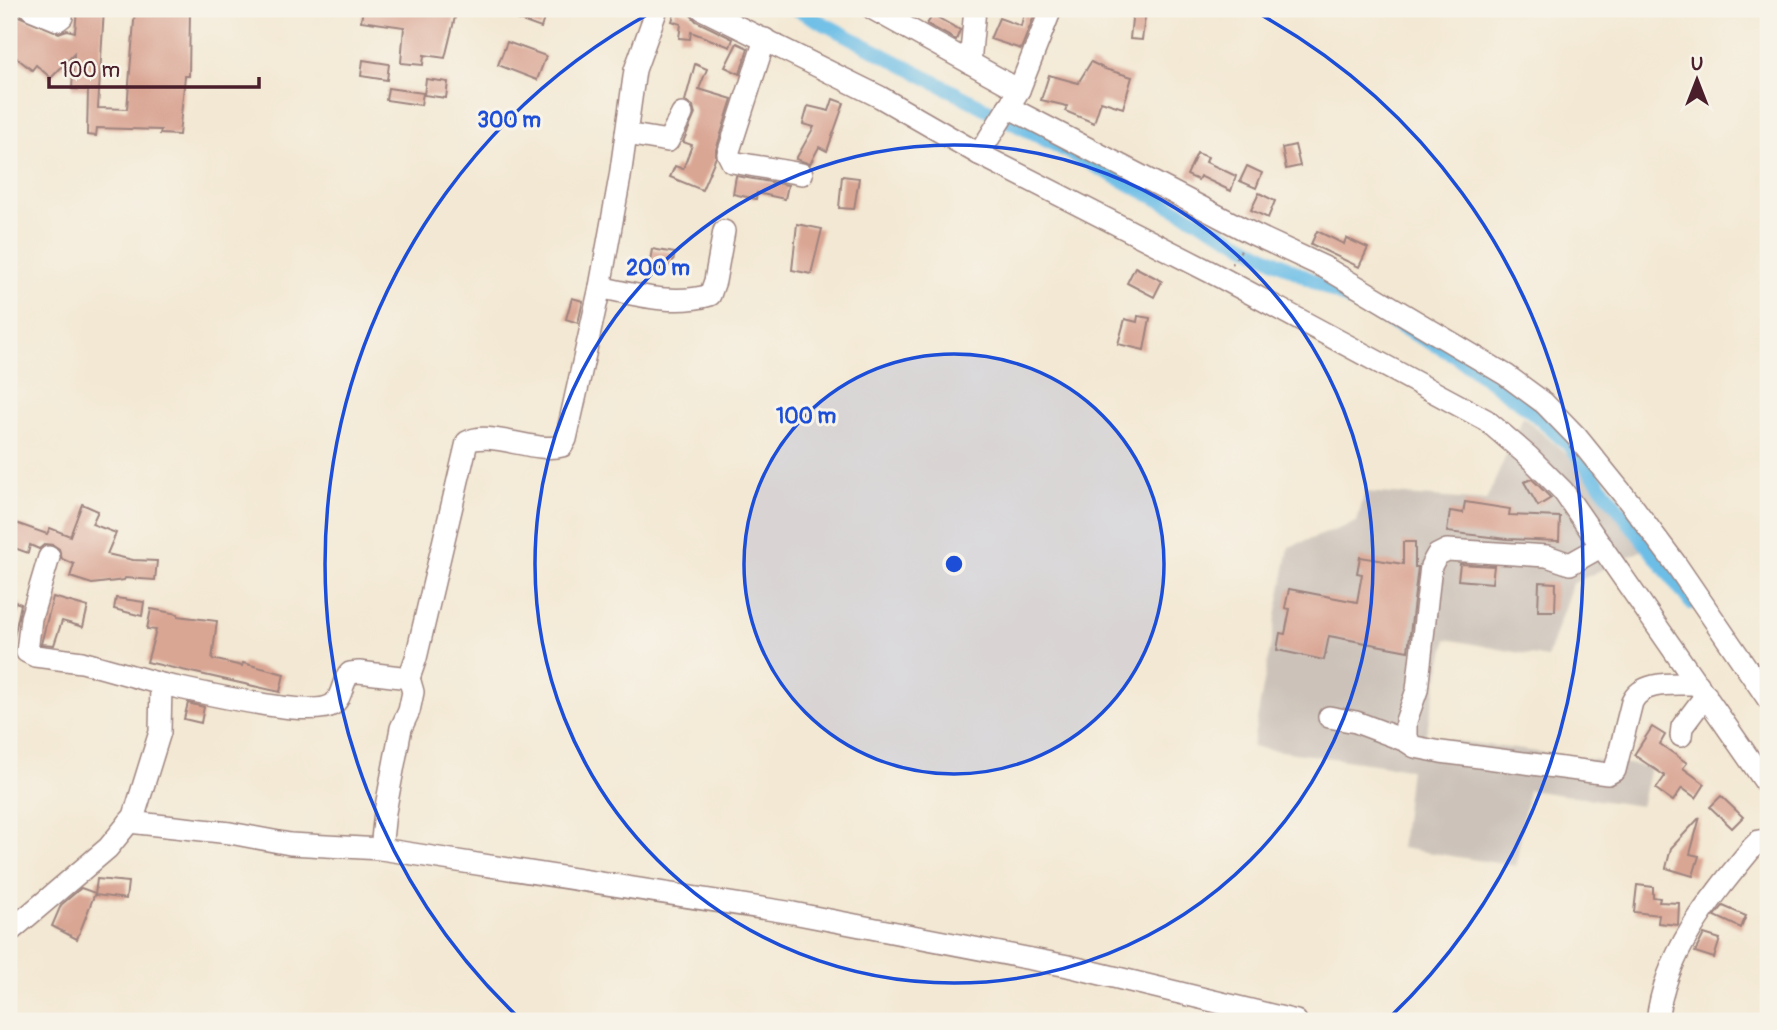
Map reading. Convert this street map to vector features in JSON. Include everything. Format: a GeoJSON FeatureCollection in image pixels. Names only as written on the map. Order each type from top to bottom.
{"type":"FeatureCollection","features":[{"type":"Feature","properties":{"kind":"street"},"geometry":{"type":"LineString","coordinates":[[31,9],[58,20],[62,17],[63,9]]}},
{"type":"Feature","properties":{"kind":"street"},"geometry":{"type":"LineString","coordinates":[[381,849],[397,751],[413,692],[409,678],[467,442],[481,438],[548,448],[562,446],[566,439],[600,287],[635,70],[657,9]]}},
{"type":"Feature","properties":{"kind":"street"},"geometry":{"type":"LineString","coordinates":[[702,9],[982,148],[1486,421],[1528,456],[1563,491],[1768,786]]}},
{"type":"Feature","properties":{"kind":"street"},"geometry":{"type":"LineString","coordinates":[[873,9],[970,63],[1010,103],[1251,233],[1324,268],[1506,374],[1544,403],[1576,436],[1631,504],[1768,699]]}},
{"type":"Feature","properties":{"kind":"street"},"geometry":{"type":"LineString","coordinates":[[970,63],[975,9]]}},
{"type":"Feature","properties":{"kind":"street"},"geometry":{"type":"LineString","coordinates":[[982,148],[1010,103],[1051,9]]}},
{"type":"Feature","properties":{"kind":"street"},"geometry":{"type":"LineString","coordinates":[[765,38],[728,154],[732,162],[802,174]]}},
{"type":"Feature","properties":{"kind":"street"},"geometry":{"type":"LineString","coordinates":[[626,134],[668,141],[682,114]]}},
{"type":"Feature","properties":{"kind":"street"},"geometry":{"type":"LineString","coordinates":[[600,287],[692,301],[710,295],[724,231]]}},
{"type":"Feature","properties":{"kind":"street"},"geometry":{"type":"LineString","coordinates":[[1406,741],[1406,721],[1417,690],[1432,566],[1437,555],[1447,550],[1547,556],[1570,564],[1601,546]]}},
{"type":"Feature","properties":{"kind":"street"},"geometry":{"type":"LineString","coordinates":[[49,557],[31,618],[27,652],[35,656],[82,662],[161,684],[257,703],[324,709],[335,702],[350,673],[409,678]]}},
{"type":"Feature","properties":{"kind":"street"},"geometry":{"type":"LineString","coordinates":[[9,932],[108,848],[134,816],[160,732],[161,684]]}},
{"type":"Feature","properties":{"kind":"street"},"geometry":{"type":"LineString","coordinates":[[1329,717],[1356,722],[1415,747],[1608,774],[1615,770],[1632,702],[1638,692],[1646,687],[1702,690]]}},
{"type":"Feature","properties":{"kind":"street"},"geometry":{"type":"LineString","coordinates":[[1681,736],[1682,727],[1702,690]]}},
{"type":"Feature","properties":{"kind":"street"},"geometry":{"type":"LineString","coordinates":[[129,822],[230,833],[290,844],[381,849],[793,913],[1068,966],[1296,1021]]}},
{"type":"Feature","properties":{"kind":"street"},"geometry":{"type":"LineString","coordinates":[[1657,1021],[1659,1002],[1682,943],[1752,848],[1759,841],[1768,840]]}},
{"type":"Feature","properties":{"kind":"path"},"geometry":{"type":"LineString","coordinates":[[1234,261],[1241,250]]}},
{"type":"Feature","properties":{"kind":"shaded area"},"geometry":{"type":"Polygon","coordinates":[[[1523,417],[1600,482],[1649,547],[1572,584],[1547,658],[1447,639],[1425,737],[1650,767],[1641,806],[1528,790],[1516,866],[1401,848],[1410,769],[1252,747],[1289,547],[1357,522],[1365,492],[1486,501],[1523,417]]]}},
{"type":"Feature","properties":{"kind":"building"},"geometry":{"type":"Polygon","coordinates":[[[77,9],[104,9],[98,108],[127,109],[135,9],[190,9],[189,76],[185,76],[179,135],[160,134],[161,130],[97,128],[96,136],[87,135],[88,90],[72,89],[74,54],[51,78],[36,65],[32,70],[9,52],[9,12],[59,33],[67,30],[75,32],[77,9]]]}},
{"type":"Feature","properties":{"kind":"building"},"geometry":{"type":"Polygon","coordinates":[[[363,9],[457,9],[445,58],[424,55],[423,65],[401,63],[404,27],[361,21],[363,9]]]}},
{"type":"Feature","properties":{"kind":"building"},"geometry":{"type":"Polygon","coordinates":[[[547,9],[541,28],[494,11],[547,9]]]}},
{"type":"Feature","properties":{"kind":"building"},"geometry":{"type":"Polygon","coordinates":[[[676,9],[733,39],[730,47],[691,32],[690,39],[679,38],[681,24],[672,21],[676,9]]]}},
{"type":"Feature","properties":{"kind":"building"},"geometry":{"type":"Polygon","coordinates":[[[1025,9],[1036,11],[1021,49],[990,39],[999,18],[1021,26],[1025,9]]]}},
{"type":"Feature","properties":{"kind":"building"},"geometry":{"type":"Polygon","coordinates":[[[1133,9],[1146,9],[1142,40],[1130,39],[1133,9]]]}},
{"type":"Feature","properties":{"kind":"building"},"geometry":{"type":"Polygon","coordinates":[[[933,15],[960,30],[956,40],[927,24],[933,15]]]}},
{"type":"Feature","properties":{"kind":"building"},"geometry":{"type":"Polygon","coordinates":[[[507,42],[546,56],[537,80],[498,65],[507,42]]]}},
{"type":"Feature","properties":{"kind":"building"},"geometry":{"type":"Polygon","coordinates":[[[737,43],[748,48],[740,74],[725,67],[737,43]]]}},
{"type":"Feature","properties":{"kind":"building"},"geometry":{"type":"Polygon","coordinates":[[[363,60],[389,64],[387,80],[361,76],[363,60]]]}},
{"type":"Feature","properties":{"kind":"building"},"geometry":{"type":"Polygon","coordinates":[[[1091,62],[1132,77],[1123,108],[1101,101],[1094,123],[1065,111],[1067,106],[1041,100],[1049,75],[1078,83],[1091,62]]]}},
{"type":"Feature","properties":{"kind":"building"},"geometry":{"type":"Polygon","coordinates":[[[695,64],[707,69],[699,89],[732,99],[716,157],[702,190],[670,177],[675,166],[683,169],[692,145],[683,142],[695,114],[693,106],[685,101],[695,64]]]}},
{"type":"Feature","properties":{"kind":"building"},"geometry":{"type":"Polygon","coordinates":[[[426,79],[448,82],[446,98],[424,95],[426,79]]]}},
{"type":"Feature","properties":{"kind":"building"},"geometry":{"type":"Polygon","coordinates":[[[388,88],[423,93],[421,105],[386,100],[388,88]]]}},
{"type":"Feature","properties":{"kind":"building"},"geometry":{"type":"Polygon","coordinates":[[[833,99],[844,103],[827,151],[819,147],[810,164],[796,159],[814,127],[803,124],[808,106],[829,111],[833,99]]]}},
{"type":"Feature","properties":{"kind":"building"},"geometry":{"type":"Polygon","coordinates":[[[1295,145],[1300,166],[1286,169],[1282,148],[1295,145]]]}},
{"type":"Feature","properties":{"kind":"building"},"geometry":{"type":"Polygon","coordinates":[[[1197,153],[1208,157],[1206,162],[1236,176],[1231,191],[1200,176],[1198,180],[1187,175],[1197,153]]]}},
{"type":"Feature","properties":{"kind":"building"},"geometry":{"type":"Polygon","coordinates":[[[1247,166],[1262,173],[1256,188],[1240,181],[1247,166]]]}},
{"type":"Feature","properties":{"kind":"building"},"geometry":{"type":"Polygon","coordinates":[[[736,176],[788,185],[785,199],[757,193],[756,199],[733,194],[736,176]]]}},
{"type":"Feature","properties":{"kind":"building"},"geometry":{"type":"Polygon","coordinates":[[[842,176],[859,178],[854,209],[839,208],[842,176]]]}},
{"type":"Feature","properties":{"kind":"building"},"geometry":{"type":"Polygon","coordinates":[[[1259,193],[1275,201],[1268,218],[1251,210],[1259,193]]]}},
{"type":"Feature","properties":{"kind":"building"},"geometry":{"type":"Polygon","coordinates":[[[797,224],[822,229],[811,274],[792,270],[797,224]]]}},
{"type":"Feature","properties":{"kind":"building"},"geometry":{"type":"Polygon","coordinates":[[[1317,231],[1344,244],[1346,238],[1368,248],[1359,267],[1311,244],[1317,231]]]}},
{"type":"Feature","properties":{"kind":"building"},"geometry":{"type":"Polygon","coordinates":[[[652,249],[675,253],[672,266],[650,262],[652,249]]]}},
{"type":"Feature","properties":{"kind":"building"},"geometry":{"type":"Polygon","coordinates":[[[1135,267],[1162,281],[1154,297],[1127,283],[1135,267]]]}},
{"type":"Feature","properties":{"kind":"building"},"geometry":{"type":"Polygon","coordinates":[[[572,298],[583,301],[578,323],[566,319],[572,298]]]}},
{"type":"Feature","properties":{"kind":"building"},"geometry":{"type":"Polygon","coordinates":[[[1138,316],[1150,318],[1144,350],[1118,344],[1125,319],[1137,322],[1138,316]]]}},
{"type":"Feature","properties":{"kind":"building"},"geometry":{"type":"Polygon","coordinates":[[[1532,479],[1551,498],[1538,506],[1524,482],[1532,479]]]}},
{"type":"Feature","properties":{"kind":"building"},"geometry":{"type":"Polygon","coordinates":[[[1465,502],[1510,509],[1509,515],[1560,517],[1559,541],[1507,539],[1447,532],[1450,511],[1463,513],[1465,502]]]}},
{"type":"Feature","properties":{"kind":"building"},"geometry":{"type":"Polygon","coordinates":[[[82,504],[98,511],[92,524],[116,533],[107,554],[133,560],[157,561],[155,580],[125,578],[92,584],[70,577],[74,564],[62,559],[59,549],[53,545],[45,544],[39,549],[30,545],[28,553],[9,546],[9,533],[13,522],[47,534],[50,528],[70,536],[82,504]]]}},
{"type":"Feature","properties":{"kind":"building"},"geometry":{"type":"Polygon","coordinates":[[[1403,542],[1415,542],[1415,567],[1418,567],[1408,651],[1329,636],[1324,660],[1277,650],[1280,633],[1285,634],[1290,609],[1285,608],[1289,589],[1357,602],[1362,574],[1357,573],[1360,557],[1403,564],[1403,542]]]}},
{"type":"Feature","properties":{"kind":"building"},"geometry":{"type":"Polygon","coordinates":[[[1460,564],[1494,566],[1492,583],[1458,580],[1460,564]]]}},
{"type":"Feature","properties":{"kind":"building"},"geometry":{"type":"Polygon","coordinates":[[[1539,582],[1556,583],[1555,611],[1538,611],[1539,582]]]}},
{"type":"Feature","properties":{"kind":"building"},"geometry":{"type":"Polygon","coordinates":[[[53,597],[88,607],[83,627],[62,621],[54,645],[41,644],[53,597]]]}},
{"type":"Feature","properties":{"kind":"building"},"geometry":{"type":"Polygon","coordinates":[[[116,598],[144,602],[142,616],[114,609],[116,598]]]}},
{"type":"Feature","properties":{"kind":"building"},"geometry":{"type":"Polygon","coordinates":[[[15,602],[21,604],[11,651],[9,622],[15,602]]]}},
{"type":"Feature","properties":{"kind":"building"},"geometry":{"type":"Polygon","coordinates":[[[151,609],[217,621],[212,659],[242,666],[243,663],[284,674],[280,692],[147,662],[156,630],[147,629],[151,609]]]}},
{"type":"Feature","properties":{"kind":"building"},"geometry":{"type":"Polygon","coordinates":[[[188,703],[204,707],[201,723],[184,719],[188,703]]]}},
{"type":"Feature","properties":{"kind":"building"},"geometry":{"type":"Polygon","coordinates":[[[1652,727],[1665,735],[1660,744],[1687,763],[1683,768],[1705,784],[1696,798],[1682,788],[1673,801],[1656,789],[1665,776],[1634,755],[1652,727]]]}},
{"type":"Feature","properties":{"kind":"building"},"geometry":{"type":"Polygon","coordinates":[[[1721,796],[1743,817],[1732,828],[1710,807],[1721,796]]]}},
{"type":"Feature","properties":{"kind":"building"},"geometry":{"type":"Polygon","coordinates":[[[1700,817],[1690,854],[1699,856],[1693,876],[1666,868],[1671,848],[1700,817]]]}},
{"type":"Feature","properties":{"kind":"building"},"geometry":{"type":"Polygon","coordinates":[[[97,879],[128,882],[126,899],[95,895],[97,879]]]}},
{"type":"Feature","properties":{"kind":"building"},"geometry":{"type":"Polygon","coordinates":[[[1637,885],[1653,887],[1653,897],[1660,898],[1659,902],[1679,903],[1678,925],[1658,923],[1659,915],[1634,912],[1637,885]]]}},
{"type":"Feature","properties":{"kind":"building"},"geometry":{"type":"Polygon","coordinates":[[[81,888],[95,893],[77,939],[52,926],[61,905],[81,888]]]}},
{"type":"Feature","properties":{"kind":"building"},"geometry":{"type":"Polygon","coordinates":[[[1723,906],[1746,916],[1741,928],[1715,916],[1723,906]]]}},
{"type":"Feature","properties":{"kind":"building"},"geometry":{"type":"Polygon","coordinates":[[[1704,934],[1720,939],[1714,958],[1695,952],[1704,934]]]}},
{"type":"Feature","properties":{"kind":"waterway"},"geometry":{"type":"LineString","coordinates":[[796,9],[1454,355],[1526,407],[1571,447],[1691,603]]}}]}
